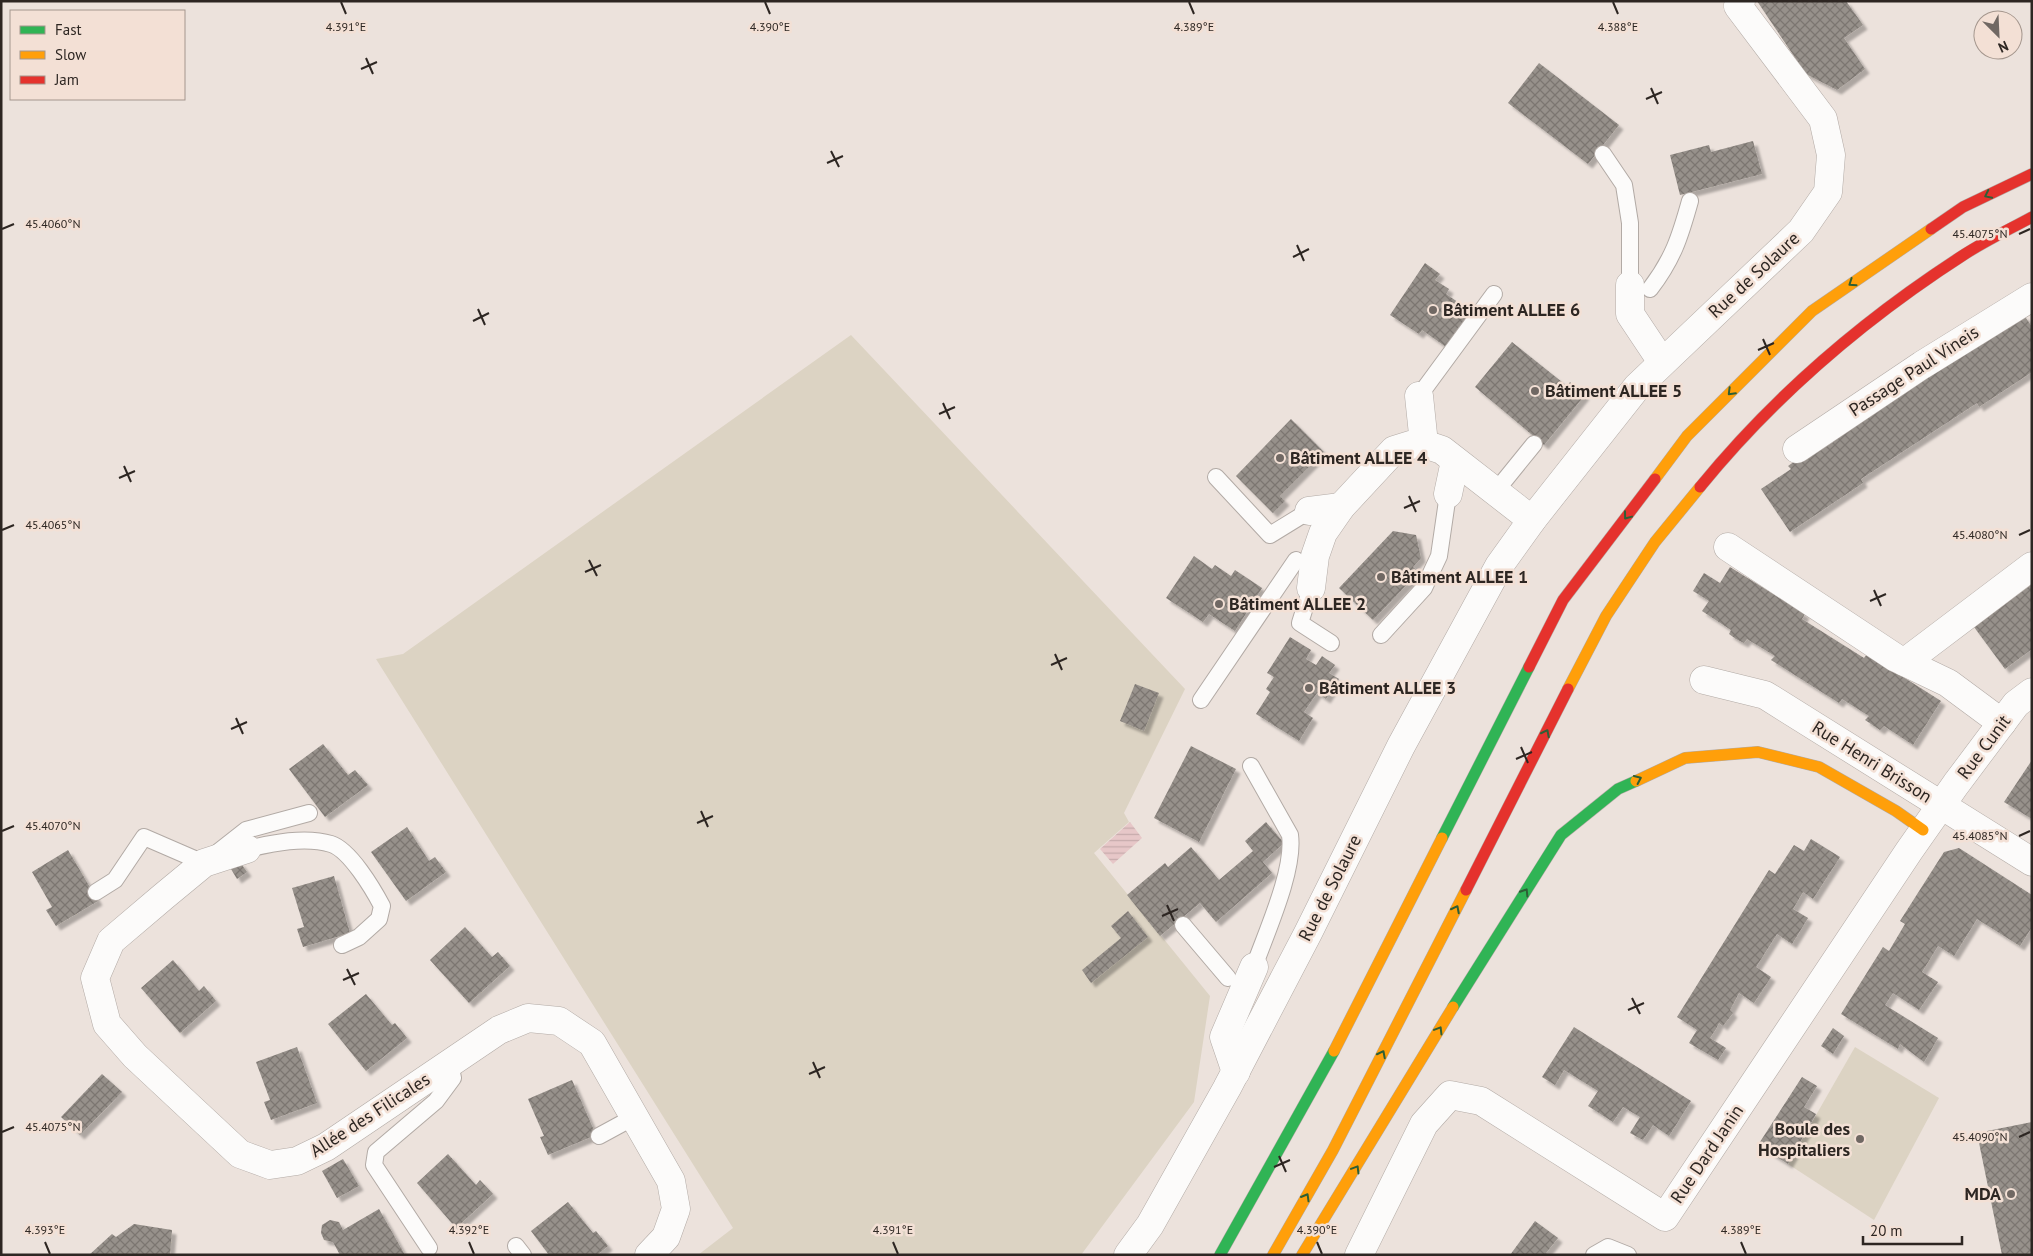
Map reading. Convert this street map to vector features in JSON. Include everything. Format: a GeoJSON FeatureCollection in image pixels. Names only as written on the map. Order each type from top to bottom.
{"type":"FeatureCollection","features":[{"type":"Feature","properties":{"kind":"highway"},"geometry":{"type":"LineString","coordinates":[[1220,1255],[1328,1062],[1563,600],[1687,436],[1812,311],[1963,207],[2032,174]]}},
{"type":"Feature","properties":{"kind":"highway"},"geometry":{"type":"LineString","coordinates":[[1273,1255],[1333,1150],[1606,616],[1655,542],[1722,460],[1782,398],[1841,345],[1903,296],[1967,253],[2032,216]]}},
{"type":"Feature","properties":{"kind":"highway"},"geometry":{"type":"LineString","coordinates":[[1302,1255],[1472,974],[1561,835],[1618,789],[1685,758],[1758,752],[1819,767],[1896,811],[1923,830]]}},
{"type":"Feature","properties":{"kind":"street","name":"Rue de Solaure"},"geometry":{"type":"LineString","coordinates":[[1128,1255],[1150,1225],[1236,1072],[1406,737],[1498,566],[1636,387],[1801,231],[1828,192],[1831,155],[1823,119],[1738,6],[1742,1]]}},
{"type":"Feature","properties":{"kind":"street"},"geometry":{"type":"LineString","coordinates":[[1640,287],[1630,314],[1662,362]]}},
{"type":"Feature","properties":{"kind":"street","name":"Passage Paul Vineis"},"geometry":{"type":"LineString","coordinates":[[1797,449],[1922,365],[2032,297]]}},
{"type":"Feature","properties":{"kind":"street"},"geometry":{"type":"LineString","coordinates":[[1418,396],[1444,450],[1448,494]]}},
{"type":"Feature","properties":{"kind":"street"},"geometry":{"type":"LineString","coordinates":[[1311,588],[1306,558],[1341,507],[1394,450],[1410,445],[1444,450],[1500,487],[1532,520]]}},
{"type":"Feature","properties":{"kind":"street"},"geometry":{"type":"LineString","coordinates":[[1309,511],[1341,507]]}},
{"type":"Feature","properties":{"kind":"street"},"geometry":{"type":"LineString","coordinates":[[1721,542],[1905,662],[1948,683],[2002,723]]}},
{"type":"Feature","properties":{"kind":"street"},"geometry":{"type":"LineString","coordinates":[[1905,662],[2032,566]]}},
{"type":"Feature","properties":{"kind":"street","name":"Rue Henri Brisson"},"geometry":{"type":"LineString","coordinates":[[1704,680],[1765,695],[2032,862]]}},
{"type":"Feature","properties":{"kind":"street","name":"Rue Cunit"},"geometry":{"type":"LineString","coordinates":[[1941,805],[2016,704],[2032,692]]}},
{"type":"Feature","properties":{"kind":"street","name":"Rue Dard Janin"},"geometry":{"type":"LineString","coordinates":[[1359,1255],[1424,1124],[1450,1095],[1480,1101],[1665,1217],[1941,805]]}},
{"type":"Feature","properties":{"kind":"street","name":"Allée des Filicales"},"geometry":{"type":"LineString","coordinates":[[247,848],[204,863],[110,941],[95,978],[107,1024],[135,1056],[240,1154],[270,1165],[297,1161],[326,1148],[499,1030],[528,1018],[559,1022],[592,1043],[671,1181],[676,1209],[666,1237],[649,1255]]}},
{"type":"Feature","properties":{"kind":"street"},"geometry":{"type":"LineString","coordinates":[[1236,1072],[1224,1037],[1235,988],[1254,967]]}},
{"type":"Feature","properties":{"kind":"lane"},"geometry":{"type":"LineString","coordinates":[[1603,154],[1624,185],[1640,287],[1666,268],[1680,240],[1690,201]]}},
{"type":"Feature","properties":{"kind":"lane"},"geometry":{"type":"LineString","coordinates":[[1418,396],[1494,294]]}},
{"type":"Feature","properties":{"kind":"lane"},"geometry":{"type":"LineString","coordinates":[[1500,487],[1534,444]]}},
{"type":"Feature","properties":{"kind":"lane"},"geometry":{"type":"LineString","coordinates":[[1216,477],[1270,535],[1309,511]]}},
{"type":"Feature","properties":{"kind":"lane"},"geometry":{"type":"LineString","coordinates":[[1382,635],[1424,588],[1439,556],[1448,494]]}},
{"type":"Feature","properties":{"kind":"lane"},"geometry":{"type":"LineString","coordinates":[[1201,700],[1306,558]]}},
{"type":"Feature","properties":{"kind":"lane"},"geometry":{"type":"LineString","coordinates":[[1311,588],[1300,623],[1331,643]]}},
{"type":"Feature","properties":{"kind":"lane"},"geometry":{"type":"LineString","coordinates":[[1251,766],[1290,835],[1292,848],[1278,898],[1254,967]]}},
{"type":"Feature","properties":{"kind":"lane"},"geometry":{"type":"LineString","coordinates":[[96,892],[115,880],[144,836],[204,863],[246,830],[309,812]]}},
{"type":"Feature","properties":{"kind":"lane"},"geometry":{"type":"LineString","coordinates":[[247,848],[286,841],[317,842],[333,844],[349,857],[382,906],[379,919],[359,937],[342,945]]}},
{"type":"Feature","properties":{"kind":"lane"},"geometry":{"type":"LineString","coordinates":[[1183,925],[1235,988]]}},
{"type":"Feature","properties":{"kind":"lane"},"geometry":{"type":"LineString","coordinates":[[429,1248],[374,1165],[376,1152],[436,1101],[453,1078],[450,1063]]}},
{"type":"Feature","properties":{"kind":"lane"},"geometry":{"type":"LineString","coordinates":[[598,1136],[634,1117]]}},
{"type":"Feature","properties":{"kind":"lane"},"geometry":{"type":"LineString","coordinates":[[1594,1255],[1608,1247],[1628,1255]]}},
{"type":"Feature","properties":{"kind":"shaded area"},"geometry":{"type":"Polygon","coordinates":[[[851,335],[1185,689],[1124,813],[1129,822],[1094,853],[1210,996],[1194,1102],[1081,1255],[698,1255],[733,1228],[376,659],[403,654],[851,335]]]}},
{"type":"Feature","properties":{"kind":"shaded area"},"geometry":{"type":"Polygon","coordinates":[[[1130,822],[1142,838],[1113,864],[1100,849],[1130,822]]]}},
{"type":"Feature","properties":{"kind":"shaded area","name":"Boule des Hospitaliers"},"geometry":{"type":"Polygon","coordinates":[[[1855,1047],[1939,1098],[1874,1220],[1788,1164],[1855,1047]]]}},
{"type":"Feature","properties":{"kind":"building"},"geometry":{"type":"Polygon","coordinates":[[[1757,1],[1846,1],[1863,25],[1844,38],[1865,69],[1837,90],[1806,74],[1757,1]]]}},
{"type":"Feature","properties":{"kind":"building"},"geometry":{"type":"Polygon","coordinates":[[[1539,63],[1619,125],[1588,164],[1508,103],[1539,63]]]}},
{"type":"Feature","properties":{"kind":"building"},"geometry":{"type":"Polygon","coordinates":[[[1753,141],[1762,174],[1680,195],[1670,155],[1709,145],[1711,152],[1753,141]]]}},
{"type":"Feature","properties":{"kind":"building","name":"Bâtiment ALLEE 6"},"geometry":{"type":"Polygon","coordinates":[[[1425,263],[1440,274],[1435,280],[1449,289],[1446,294],[1474,313],[1449,349],[1422,330],[1419,334],[1390,315],[1425,263]]]}},
{"type":"Feature","properties":{"kind":"building"},"geometry":{"type":"Polygon","coordinates":[[[2024,315],[2032,327],[2032,372],[1979,407],[1977,403],[1861,479],[1863,483],[1790,532],[1761,489],[1791,469],[1788,466],[1795,461],[1805,460],[1833,442],[1830,438],[2024,315]]]}},
{"type":"Feature","properties":{"kind":"building","name":"Bâtiment ALLEE 5"},"geometry":{"type":"Polygon","coordinates":[[[1512,342],[1567,386],[1570,382],[1585,395],[1544,445],[1475,387],[1512,342]]]}},
{"type":"Feature","properties":{"kind":"building","name":"Bâtiment ALLEE 4"},"geometry":{"type":"Polygon","coordinates":[[[1291,419],[1324,452],[1280,496],[1285,501],[1273,513],[1236,476],[1291,419]]]}},
{"type":"Feature","properties":{"kind":"building","name":"Bâtiment ALLEE 1"},"geometry":{"type":"Polygon","coordinates":[[[1393,531],[1416,535],[1421,558],[1413,567],[1419,572],[1373,620],[1339,588],[1393,531]]]}},
{"type":"Feature","properties":{"kind":"building","name":"Bâtiment ALLEE 2"},"geometry":{"type":"Polygon","coordinates":[[[1194,556],[1212,569],[1215,565],[1231,576],[1235,570],[1262,588],[1235,631],[1209,614],[1203,622],[1166,598],[1194,556]]]}},
{"type":"Feature","properties":{"kind":"building"},"geometry":{"type":"Polygon","coordinates":[[[1730,567],[1805,614],[1802,619],[1864,658],[1867,654],[1941,701],[1913,745],[1884,726],[1880,730],[1865,720],[1869,716],[1842,699],[1839,703],[1771,660],[1775,656],[1747,639],[1744,643],[1736,639],[1729,634],[1731,630],[1702,611],[1709,601],[1693,591],[1704,573],[1720,583],[1730,567]]]}},
{"type":"Feature","properties":{"kind":"building"},"geometry":{"type":"Polygon","coordinates":[[[2032,584],[2032,649],[2005,669],[1974,627],[2032,584]]]}},
{"type":"Feature","properties":{"kind":"building","name":"Bâtiment ALLEE 3"},"geometry":{"type":"Polygon","coordinates":[[[1290,637],[1311,650],[1306,659],[1316,665],[1322,656],[1335,665],[1329,673],[1339,679],[1326,699],[1317,693],[1304,712],[1313,718],[1299,741],[1256,714],[1270,692],[1266,689],[1274,677],[1267,673],[1290,637]]]}},
{"type":"Feature","properties":{"kind":"building"},"geometry":{"type":"Polygon","coordinates":[[[1135,684],[1159,693],[1144,731],[1120,721],[1135,684]]]}},
{"type":"Feature","properties":{"kind":"building"},"geometry":{"type":"Polygon","coordinates":[[[323,744],[348,775],[355,770],[368,785],[325,817],[289,769],[323,744]]]}},
{"type":"Feature","properties":{"kind":"building"},"geometry":{"type":"Polygon","coordinates":[[[1191,746],[1236,769],[1199,842],[1154,818],[1191,746]]]}},
{"type":"Feature","properties":{"kind":"building"},"geometry":{"type":"Polygon","coordinates":[[[2032,760],[2032,819],[2004,802],[2032,760]]]}},
{"type":"Feature","properties":{"kind":"building"},"geometry":{"type":"Polygon","coordinates":[[[1266,822],[1284,843],[1263,862],[1272,873],[1216,922],[1200,903],[1160,936],[1127,895],[1165,863],[1168,867],[1191,847],[1219,880],[1253,851],[1245,841],[1266,822]]]}},
{"type":"Feature","properties":{"kind":"building"},"geometry":{"type":"Polygon","coordinates":[[[407,827],[429,861],[435,857],[446,872],[406,901],[371,852],[407,827]]]}},
{"type":"Feature","properties":{"kind":"building"},"geometry":{"type":"Polygon","coordinates":[[[1811,839],[1840,857],[1813,899],[1803,892],[1793,909],[1808,918],[1792,944],[1777,934],[1756,967],[1771,977],[1754,1003],[1739,993],[1730,1010],[1733,1013],[1723,1026],[1719,1023],[1710,1038],[1726,1048],[1718,1060],[1689,1043],[1697,1030],[1677,1017],[1769,870],[1775,874],[1794,845],[1804,851],[1811,839]]]}},
{"type":"Feature","properties":{"kind":"building"},"geometry":{"type":"Polygon","coordinates":[[[1959,848],[2032,895],[2032,927],[2020,946],[1977,919],[1954,956],[1938,946],[1922,972],[1938,982],[1919,1010],[1893,993],[1885,1005],[1938,1038],[1924,1062],[1900,1044],[1898,1049],[1841,1014],[1883,947],[1889,951],[1905,924],[1900,921],[1944,852],[1959,848]]]}},
{"type":"Feature","properties":{"kind":"building"},"geometry":{"type":"Polygon","coordinates":[[[68,850],[98,901],[56,926],[46,910],[52,907],[32,872],[68,850]]]}},
{"type":"Feature","properties":{"kind":"building"},"geometry":{"type":"Polygon","coordinates":[[[240,862],[247,872],[237,879],[231,869],[240,862]]]}},
{"type":"Feature","properties":{"kind":"building"},"geometry":{"type":"Polygon","coordinates":[[[334,876],[350,933],[303,947],[297,929],[304,927],[292,888],[334,876]]]}},
{"type":"Feature","properties":{"kind":"building"},"geometry":{"type":"Polygon","coordinates":[[[1128,911],[1148,937],[1091,983],[1082,970],[1121,938],[1111,926],[1128,911]]]}},
{"type":"Feature","properties":{"kind":"building"},"geometry":{"type":"Polygon","coordinates":[[[465,927],[492,957],[498,952],[510,966],[469,1003],[430,960],[465,927]]]}},
{"type":"Feature","properties":{"kind":"building"},"geometry":{"type":"Polygon","coordinates":[[[173,960],[199,991],[204,986],[216,1001],[180,1033],[141,988],[173,960]]]}},
{"type":"Feature","properties":{"kind":"building"},"geometry":{"type":"Polygon","coordinates":[[[366,994],[392,1025],[395,1023],[407,1038],[366,1071],[328,1024],[366,994]]]}},
{"type":"Feature","properties":{"kind":"building"},"geometry":{"type":"Polygon","coordinates":[[[1574,1027],[1691,1101],[1669,1136],[1653,1125],[1643,1140],[1630,1133],[1640,1117],[1623,1107],[1613,1122],[1588,1106],[1598,1091],[1564,1070],[1555,1085],[1542,1077],[1574,1027]]]}},
{"type":"Feature","properties":{"kind":"building"},"geometry":{"type":"Polygon","coordinates":[[[1833,1028],[1844,1036],[1833,1054],[1821,1046],[1833,1028]]]}},
{"type":"Feature","properties":{"kind":"building"},"geometry":{"type":"Polygon","coordinates":[[[297,1047],[317,1103],[271,1120],[264,1102],[270,1100],[256,1062],[297,1047]]]}},
{"type":"Feature","properties":{"kind":"building"},"geometry":{"type":"Polygon","coordinates":[[[102,1074],[122,1092],[80,1135],[61,1117],[102,1074]]]}},
{"type":"Feature","properties":{"kind":"building"},"geometry":{"type":"Polygon","coordinates":[[[1802,1077],[1817,1086],[1804,1107],[1816,1114],[1788,1164],[1758,1145],[1802,1077]]]}},
{"type":"Feature","properties":{"kind":"building"},"geometry":{"type":"Polygon","coordinates":[[[572,1080],[596,1135],[548,1155],[540,1137],[544,1136],[528,1099],[572,1080]]]}},
{"type":"Feature","properties":{"kind":"building","name":"MDA"},"geometry":{"type":"Polygon","coordinates":[[[2032,1122],[2032,1255],[2002,1255],[1977,1133],[2032,1122]]]}},
{"type":"Feature","properties":{"kind":"building"},"geometry":{"type":"Polygon","coordinates":[[[448,1154],[476,1185],[480,1180],[493,1194],[456,1228],[417,1183],[448,1154]]]}},
{"type":"Feature","properties":{"kind":"building"},"geometry":{"type":"Polygon","coordinates":[[[343,1159],[359,1186],[337,1198],[322,1171],[343,1159]]]}},
{"type":"Feature","properties":{"kind":"building"},"geometry":{"type":"Polygon","coordinates":[[[568,1202],[593,1233],[596,1231],[608,1246],[597,1255],[549,1255],[531,1231],[568,1202]]]}},
{"type":"Feature","properties":{"kind":"building"},"geometry":{"type":"Polygon","coordinates":[[[379,1209],[405,1255],[340,1255],[333,1242],[324,1240],[321,1233],[322,1225],[330,1220],[339,1222],[343,1230],[379,1209]]]}},
{"type":"Feature","properties":{"kind":"building"},"geometry":{"type":"Polygon","coordinates":[[[1535,1221],[1558,1238],[1546,1253],[1548,1255],[1510,1255],[1535,1221]]]}},
{"type":"Feature","properties":{"kind":"building"},"geometry":{"type":"Polygon","coordinates":[[[134,1224],[172,1230],[170,1255],[89,1255],[112,1234],[116,1237],[134,1224]]]}},
{"type":"Feature","properties":{"kind":"traffic: fast"},"geometry":{"type":"LineString","coordinates":[[1442,838],[1529,667]]}},
{"type":"Feature","properties":{"kind":"traffic: fast"},"geometry":{"type":"LineString","coordinates":[[1453,1007],[1561,835],[1618,789],[1636,781]]}},
{"type":"Feature","properties":{"kind":"traffic: fast"},"geometry":{"type":"LineString","coordinates":[[1220,1255],[1334,1051]]}},
{"type":"Feature","properties":{"kind":"traffic: slow"},"geometry":{"type":"LineString","coordinates":[[1655,479],[1687,436],[1812,311],[1931,229]]}},
{"type":"Feature","properties":{"kind":"traffic: slow"},"geometry":{"type":"LineString","coordinates":[[1568,689],[1606,616],[1655,542],[1700,487]]}},
{"type":"Feature","properties":{"kind":"traffic: slow"},"geometry":{"type":"LineString","coordinates":[[1636,781],[1685,758],[1758,752],[1819,767],[1896,811],[1923,830]]}},
{"type":"Feature","properties":{"kind":"traffic: slow"},"geometry":{"type":"LineString","coordinates":[[1334,1051],[1442,838]]}},
{"type":"Feature","properties":{"kind":"traffic: slow"},"geometry":{"type":"LineString","coordinates":[[1273,1255],[1333,1150],[1466,890]]}},
{"type":"Feature","properties":{"kind":"traffic: slow"},"geometry":{"type":"LineString","coordinates":[[1302,1255],[1453,1007]]}},
{"type":"Feature","properties":{"kind":"traffic: jam"},"geometry":{"type":"LineString","coordinates":[[1931,229],[1963,207],[2032,174]]}},
{"type":"Feature","properties":{"kind":"traffic: jam"},"geometry":{"type":"LineString","coordinates":[[1700,487],[1729,453],[1791,389],[1858,331],[1929,278],[1965,254],[2032,217]]}},
{"type":"Feature","properties":{"kind":"traffic: jam"},"geometry":{"type":"LineString","coordinates":[[1529,667],[1563,600],[1655,479]]}},
{"type":"Feature","properties":{"kind":"traffic: jam"},"geometry":{"type":"LineString","coordinates":[[1466,890],[1568,689]]}},
{"type":"Feature","properties":{"kind":"place","name":"Bâtiment ALLEE 6"},"geometry":{"type":"Point","coordinates":[1433,310]}},
{"type":"Feature","properties":{"kind":"place","name":"Bâtiment ALLEE 5"},"geometry":{"type":"Point","coordinates":[1535,391]}},
{"type":"Feature","properties":{"kind":"place","name":"Bâtiment ALLEE 4"},"geometry":{"type":"Point","coordinates":[1280,458]}},
{"type":"Feature","properties":{"kind":"place","name":"Bâtiment ALLEE 1"},"geometry":{"type":"Point","coordinates":[1381,577]}},
{"type":"Feature","properties":{"kind":"place","name":"Bâtiment ALLEE 2"},"geometry":{"type":"Point","coordinates":[1219,604]}},
{"type":"Feature","properties":{"kind":"place","name":"Bâtiment ALLEE 3"},"geometry":{"type":"Point","coordinates":[1309,688]}},
{"type":"Feature","properties":{"kind":"place","name":"Boule des Hospitaliers"},"geometry":{"type":"Point","coordinates":[1860,1139]}},
{"type":"Feature","properties":{"kind":"place","name":"MDA"},"geometry":{"type":"Point","coordinates":[2011,1194]}}]}
